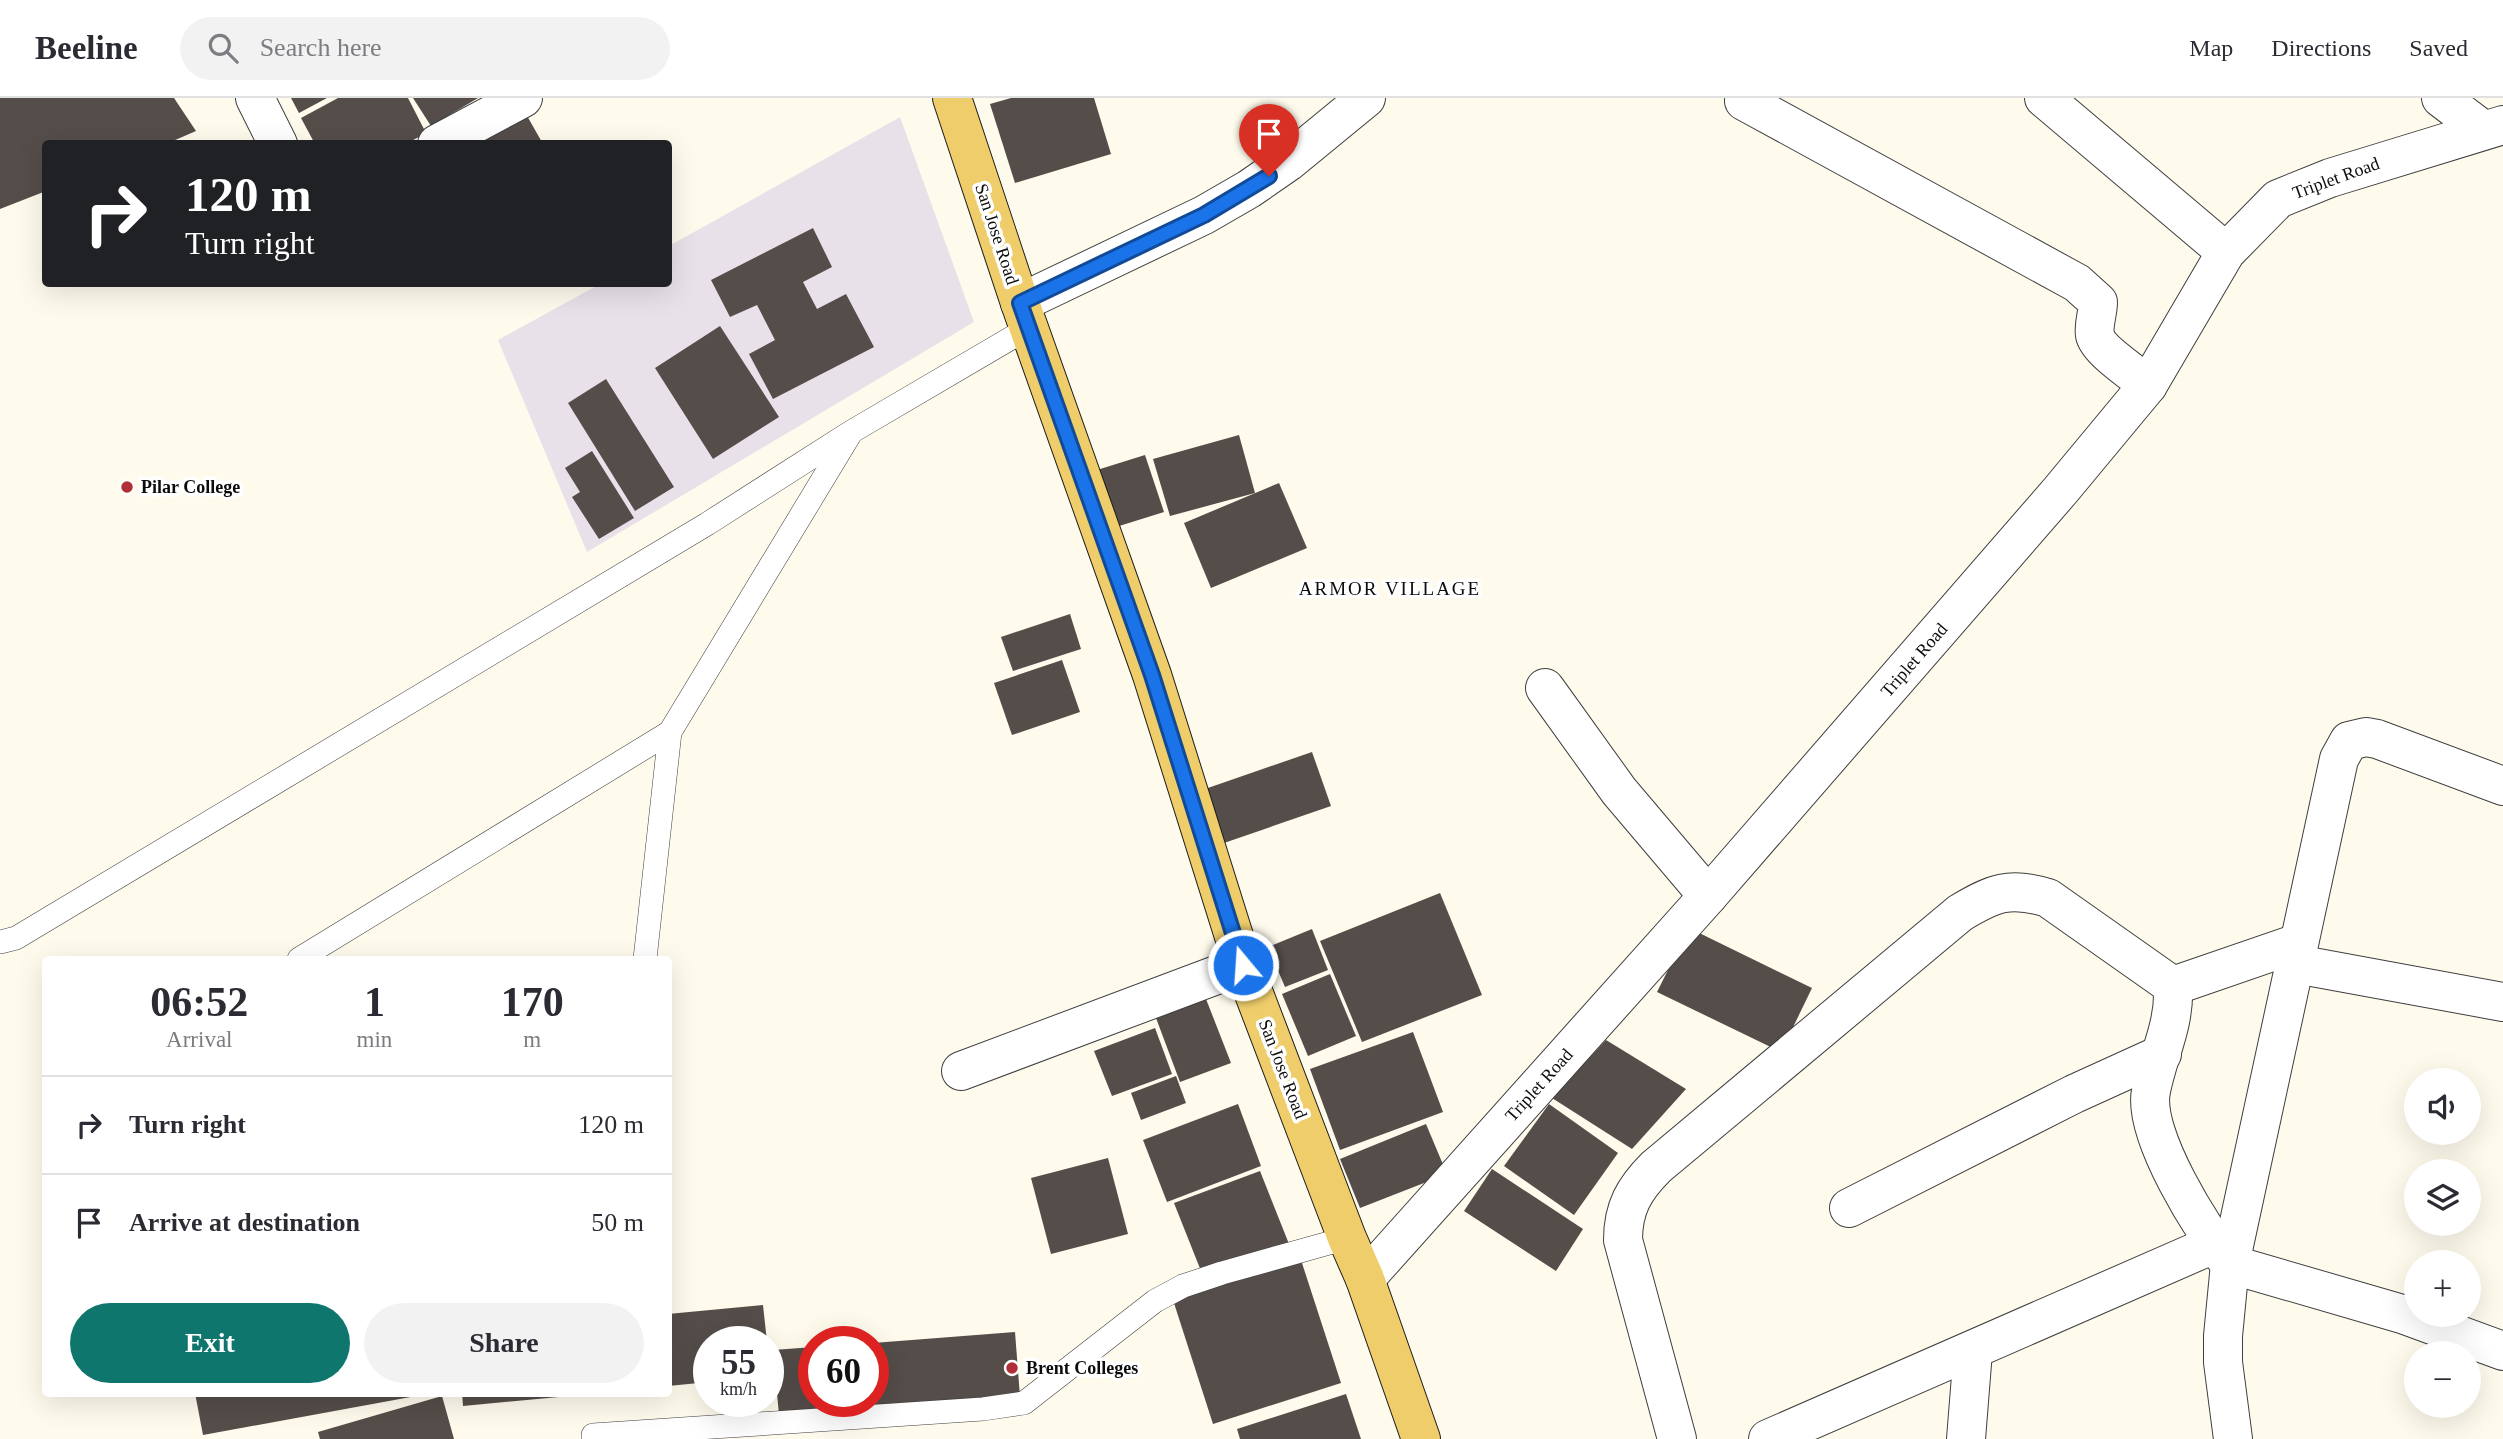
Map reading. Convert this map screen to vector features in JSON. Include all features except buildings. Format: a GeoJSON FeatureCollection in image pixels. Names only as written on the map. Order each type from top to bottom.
{"type":"FeatureCollection","features":[{"type":"Feature","properties":{"kind":"main road","name":"San Jose Road"},"geometry":{"type":"LineString","coordinates":[[952,98],[1152,675],[1243,965],[1365,1279],[1421,1439]]}},
{"type":"Feature","properties":{"kind":"street"},"geometry":{"type":"LineString","coordinates":[[256,98],[276,140]]}},
{"type":"Feature","properties":{"kind":"street"},"geometry":{"type":"LineString","coordinates":[[445,140],[523,98]]}},
{"type":"Feature","properties":{"kind":"street"},"geometry":{"type":"LineString","coordinates":[[1025,315],[1249,189],[1288,162],[1366,98]]}},
{"type":"Feature","properties":{"kind":"street"},"geometry":{"type":"LineString","coordinates":[[2044,98],[2226,251]]}},
{"type":"Feature","properties":{"kind":"street"},"geometry":{"type":"LineString","coordinates":[[2441,98],[2493,127]]}},
{"type":"Feature","properties":{"kind":"street"},"geometry":{"type":"LineString","coordinates":[[1744,101],[2077,283],[2098,302],[2095,340],[2148,384]]}},
{"type":"Feature","properties":{"kind":"street","name":"Triplet Road"},"geometry":{"type":"LineString","coordinates":[[1365,1279],[1708,896],[2060,491],[2148,384],[2226,251],[2278,199],[2330,178],[2493,127]]}},
{"type":"Feature","properties":{"kind":"street"},"geometry":{"type":"LineString","coordinates":[[1545,688],[1619,791],[1708,896]]}},
{"type":"Feature","properties":{"kind":"street"},"geometry":{"type":"LineString","coordinates":[[2233,1439],[2223,1362],[2222,1254],[2297,953],[2339,759],[2349,741],[2366,737],[2503,786]]}},
{"type":"Feature","properties":{"kind":"street"},"geometry":{"type":"LineString","coordinates":[[1677,1439],[1623,1240],[1623,1220],[1631,1200],[1640,1183],[1656,1167],[1960,913],[1984,898],[2008,891],[2027,891],[2048,898],[2173,986]]}},
{"type":"Feature","properties":{"kind":"street"},"geometry":{"type":"LineString","coordinates":[[2173,986],[2297,953],[2503,1002]]}},
{"type":"Feature","properties":{"kind":"street"},"geometry":{"type":"LineString","coordinates":[[961,1071],[1243,965]]}},
{"type":"Feature","properties":{"kind":"street"},"geometry":{"type":"LineString","coordinates":[[2173,986],[2174,1007],[2149,1106],[2162,1150],[2222,1254]]}},
{"type":"Feature","properties":{"kind":"street"},"geometry":{"type":"LineString","coordinates":[[1849,1208],[2074,1094],[2162,1054]]}},
{"type":"Feature","properties":{"kind":"street"},"geometry":{"type":"LineString","coordinates":[[1768,1439],[1973,1351],[2222,1254],[2503,1351]]}},
{"type":"Feature","properties":{"kind":"street"},"geometry":{"type":"LineString","coordinates":[[1966,1439],[1973,1351]]}},
{"type":"Feature","properties":{"kind":"lane"},"geometry":{"type":"LineString","coordinates":[[0,942],[16,938],[671,546],[851,432],[1025,315]]}},
{"type":"Feature","properties":{"kind":"lane"},"geometry":{"type":"LineString","coordinates":[[645,956],[670,732],[851,432]]}},
{"type":"Feature","properties":{"kind":"lane"},"geometry":{"type":"LineString","coordinates":[[304,956],[670,732]]}},
{"type":"Feature","properties":{"kind":"lane"},"geometry":{"type":"LineString","coordinates":[[593,1435],[984,1409],[1024,1403],[1155,1301],[1183,1286],[1347,1238]]}},
{"type":"Feature","properties":{"kind":"shaded area"},"geometry":{"type":"Polygon","coordinates":[[[900,117],[974,322],[587,552],[498,340],[595,287],[672,287],[672,244],[900,117]]]}},
{"type":"Feature","properties":{"kind":"place","name":"Pilar College"},"geometry":{"type":"Point","coordinates":[127,487]}},
{"type":"Feature","properties":{"kind":"place","name":"Brent Colleges"},"geometry":{"type":"Point","coordinates":[1012,1368]}},
{"type":"Feature","properties":{"kind":"district","name":"ARMOR VILLAGE"},"geometry":{"type":"Point","coordinates":[1390,588]}},
{"type":"Feature","properties":{"kind":"route"},"geometry":{"type":"LineString","coordinates":[[1243,965],[1152,675],[1020,303],[1204,215],[1269,176]]}}]}
